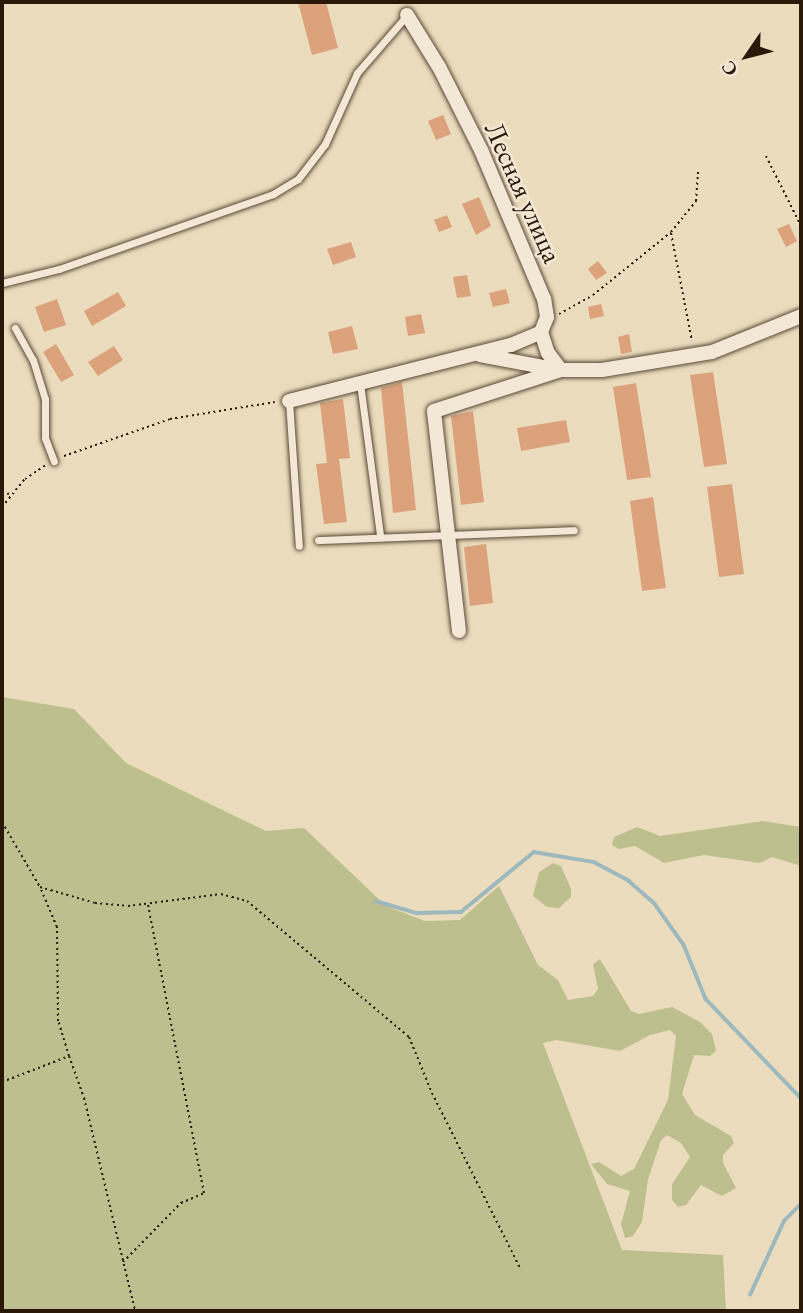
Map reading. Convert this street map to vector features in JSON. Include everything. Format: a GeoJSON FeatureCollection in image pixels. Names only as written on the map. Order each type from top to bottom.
{"type":"FeatureCollection","features":[{"type":"Feature","properties":{"kind":"street","name":"Лесная улица"},"geometry":{"type":"LineString","coordinates":[[407,15],[439,67],[482,152],[544,299],[547,317]]}},
{"type":"Feature","properties":{"kind":"street"},"geometry":{"type":"LineString","coordinates":[[475,354],[561,370],[602,370],[695,356],[801,316]]}},
{"type":"Feature","properties":{"kind":"street"},"geometry":{"type":"LineString","coordinates":[[547,317],[541,332],[548,353],[561,370]]}},
{"type":"Feature","properties":{"kind":"street"},"geometry":{"type":"LineString","coordinates":[[289,401],[475,354],[541,332]]}},
{"type":"Feature","properties":{"kind":"street"},"geometry":{"type":"LineString","coordinates":[[459,631],[446,537],[434,411],[561,370]]}},
{"type":"Feature","properties":{"kind":"lane"},"geometry":{"type":"LineString","coordinates":[[2,283],[59,269],[273,194],[298,179],[325,144],[357,73],[407,15]]}},
{"type":"Feature","properties":{"kind":"lane"},"geometry":{"type":"LineString","coordinates":[[15,328],[33,360],[45,399],[45,438],[54,461]]}},
{"type":"Feature","properties":{"kind":"lane"},"geometry":{"type":"LineString","coordinates":[[360,383],[380,535]]}},
{"type":"Feature","properties":{"kind":"lane"},"geometry":{"type":"LineString","coordinates":[[289,401],[299,546]]}},
{"type":"Feature","properties":{"kind":"lane"},"geometry":{"type":"LineString","coordinates":[[318,540],[380,535],[446,537],[574,530]]}},
{"type":"Feature","properties":{"kind":"path"},"geometry":{"type":"LineString","coordinates":[[766,156],[801,226]]}},
{"type":"Feature","properties":{"kind":"path"},"geometry":{"type":"LineString","coordinates":[[547,317],[593,295],[671,232],[696,201],[698,172]]}},
{"type":"Feature","properties":{"kind":"path"},"geometry":{"type":"LineString","coordinates":[[671,232],[695,356]]}},
{"type":"Feature","properties":{"kind":"path"},"geometry":{"type":"LineString","coordinates":[[2,507],[26,479],[54,461],[97,441],[170,419],[289,401]]}},
{"type":"Feature","properties":{"kind":"path"},"geometry":{"type":"LineString","coordinates":[[2,493],[12,494]]}},
{"type":"Feature","properties":{"kind":"path"},"geometry":{"type":"LineString","coordinates":[[2,822],[40,887],[57,927],[58,1021],[84,1098],[135,1311]]}},
{"type":"Feature","properties":{"kind":"path"},"geometry":{"type":"LineString","coordinates":[[40,887],[95,903],[148,904],[221,894],[247,901],[409,1037],[432,1093],[521,1270]]}},
{"type":"Feature","properties":{"kind":"path"},"geometry":{"type":"LineString","coordinates":[[123,1262],[181,1203],[204,1193],[148,904]]}},
{"type":"Feature","properties":{"kind":"path"},"geometry":{"type":"LineString","coordinates":[[2,1082],[69,1056]]}},
{"type":"Feature","properties":{"kind":"green space"},"geometry":{"type":"Polygon","coordinates":[[[2,697],[74,709],[126,763],[266,831],[304,828],[386,906],[425,921],[460,920],[499,886],[538,965],[558,980],[568,1000],[593,996],[598,989],[593,964],[600,959],[631,1011],[639,1014],[672,1007],[700,1022],[712,1034],[716,1051],[710,1056],[694,1055],[682,1094],[695,1115],[731,1136],[734,1143],[723,1155],[723,1163],[736,1188],[722,1196],[701,1185],[686,1205],[678,1207],[672,1200],[672,1184],[690,1157],[681,1143],[667,1135],[661,1140],[648,1179],[642,1222],[633,1236],[625,1238],[621,1224],[630,1191],[607,1184],[591,1164],[599,1162],[621,1176],[634,1169],[668,1100],[676,1036],[670,1030],[650,1035],[620,1051],[556,1040],[543,1043],[622,1250],[723,1255],[726,1311],[2,1311],[2,697]]]}},
{"type":"Feature","properties":{"kind":"green space"},"geometry":{"type":"Polygon","coordinates":[[[763,821],[801,827],[801,866],[772,857],[760,863],[704,855],[664,863],[635,846],[619,849],[612,845],[614,837],[637,827],[660,836],[763,821]]]}},
{"type":"Feature","properties":{"kind":"green space"},"geometry":{"type":"Polygon","coordinates":[[[553,863],[561,866],[571,889],[571,897],[559,908],[547,907],[533,896],[539,872],[553,863]]]}},
{"type":"Feature","properties":{"kind":"building"},"geometry":{"type":"Polygon","coordinates":[[[298,2],[326,2],[338,48],[312,55],[298,2]]]}},
{"type":"Feature","properties":{"kind":"building"},"geometry":{"type":"Polygon","coordinates":[[[443,115],[451,134],[436,140],[428,121],[443,115]]]}},
{"type":"Feature","properties":{"kind":"building"},"geometry":{"type":"Polygon","coordinates":[[[479,197],[491,226],[476,235],[462,204],[479,197]]]}},
{"type":"Feature","properties":{"kind":"building"},"geometry":{"type":"Polygon","coordinates":[[[447,215],[452,227],[439,232],[434,220],[447,215]]]}},
{"type":"Feature","properties":{"kind":"building"},"geometry":{"type":"Polygon","coordinates":[[[789,224],[797,241],[786,247],[777,229],[789,224]]]}},
{"type":"Feature","properties":{"kind":"building"},"geometry":{"type":"Polygon","coordinates":[[[351,242],[356,257],[333,265],[327,249],[351,242]]]}},
{"type":"Feature","properties":{"kind":"building"},"geometry":{"type":"Polygon","coordinates":[[[598,261],[607,273],[596,280],[588,269],[598,261]]]}},
{"type":"Feature","properties":{"kind":"building"},"geometry":{"type":"Polygon","coordinates":[[[467,275],[471,296],[457,298],[453,277],[467,275]]]}},
{"type":"Feature","properties":{"kind":"building"},"geometry":{"type":"Polygon","coordinates":[[[506,289],[510,303],[493,307],[489,293],[506,289]]]}},
{"type":"Feature","properties":{"kind":"building"},"geometry":{"type":"Polygon","coordinates":[[[118,292],[126,306],[92,326],[84,311],[118,292]]]}},
{"type":"Feature","properties":{"kind":"building"},"geometry":{"type":"Polygon","coordinates":[[[57,299],[66,325],[44,332],[35,307],[57,299]]]}},
{"type":"Feature","properties":{"kind":"building"},"geometry":{"type":"Polygon","coordinates":[[[601,304],[604,316],[590,319],[588,307],[601,304]]]}},
{"type":"Feature","properties":{"kind":"building"},"geometry":{"type":"Polygon","coordinates":[[[421,314],[425,333],[408,336],[405,317],[421,314]]]}},
{"type":"Feature","properties":{"kind":"building"},"geometry":{"type":"Polygon","coordinates":[[[352,326],[358,349],[333,354],[328,332],[352,326]]]}},
{"type":"Feature","properties":{"kind":"building"},"geometry":{"type":"Polygon","coordinates":[[[629,334],[632,352],[621,354],[618,337],[629,334]]]}},
{"type":"Feature","properties":{"kind":"building"},"geometry":{"type":"Polygon","coordinates":[[[56,344],[74,375],[61,382],[43,352],[56,344]]]}},
{"type":"Feature","properties":{"kind":"building"},"geometry":{"type":"Polygon","coordinates":[[[114,346],[123,360],[98,376],[88,362],[114,346]]]}},
{"type":"Feature","properties":{"kind":"building"},"geometry":{"type":"Polygon","coordinates":[[[713,372],[727,464],[704,467],[690,375],[713,372]]]}},
{"type":"Feature","properties":{"kind":"building"},"geometry":{"type":"Polygon","coordinates":[[[402,382],[416,510],[393,513],[381,388],[402,382]]]}},
{"type":"Feature","properties":{"kind":"building"},"geometry":{"type":"Polygon","coordinates":[[[636,383],[651,477],[627,480],[613,387],[636,383]]]}},
{"type":"Feature","properties":{"kind":"building"},"geometry":{"type":"Polygon","coordinates":[[[343,399],[350,458],[339,459],[347,522],[324,524],[316,464],[327,463],[320,403],[343,399]]]}},
{"type":"Feature","properties":{"kind":"building"},"geometry":{"type":"Polygon","coordinates":[[[473,411],[484,502],[461,505],[451,416],[473,411]]]}},
{"type":"Feature","properties":{"kind":"building"},"geometry":{"type":"Polygon","coordinates":[[[566,420],[570,442],[521,451],[517,428],[566,420]]]}},
{"type":"Feature","properties":{"kind":"building"},"geometry":{"type":"Polygon","coordinates":[[[732,484],[744,574],[719,577],[707,487],[732,484]]]}},
{"type":"Feature","properties":{"kind":"building"},"geometry":{"type":"Polygon","coordinates":[[[653,497],[666,588],[642,591],[630,501],[653,497]]]}},
{"type":"Feature","properties":{"kind":"building"},"geometry":{"type":"Polygon","coordinates":[[[486,544],[493,603],[470,606],[464,547],[486,544]]]}},
{"type":"Feature","properties":{"kind":"waterway"},"geometry":{"type":"LineString","coordinates":[[376,901],[416,913],[461,912],[534,852],[594,862],[629,881],[655,904],[684,945],[706,999],[801,1098]]}},
{"type":"Feature","properties":{"kind":"waterway"},"geometry":{"type":"LineString","coordinates":[[750,1295],[784,1221],[801,1204]]}}]}
